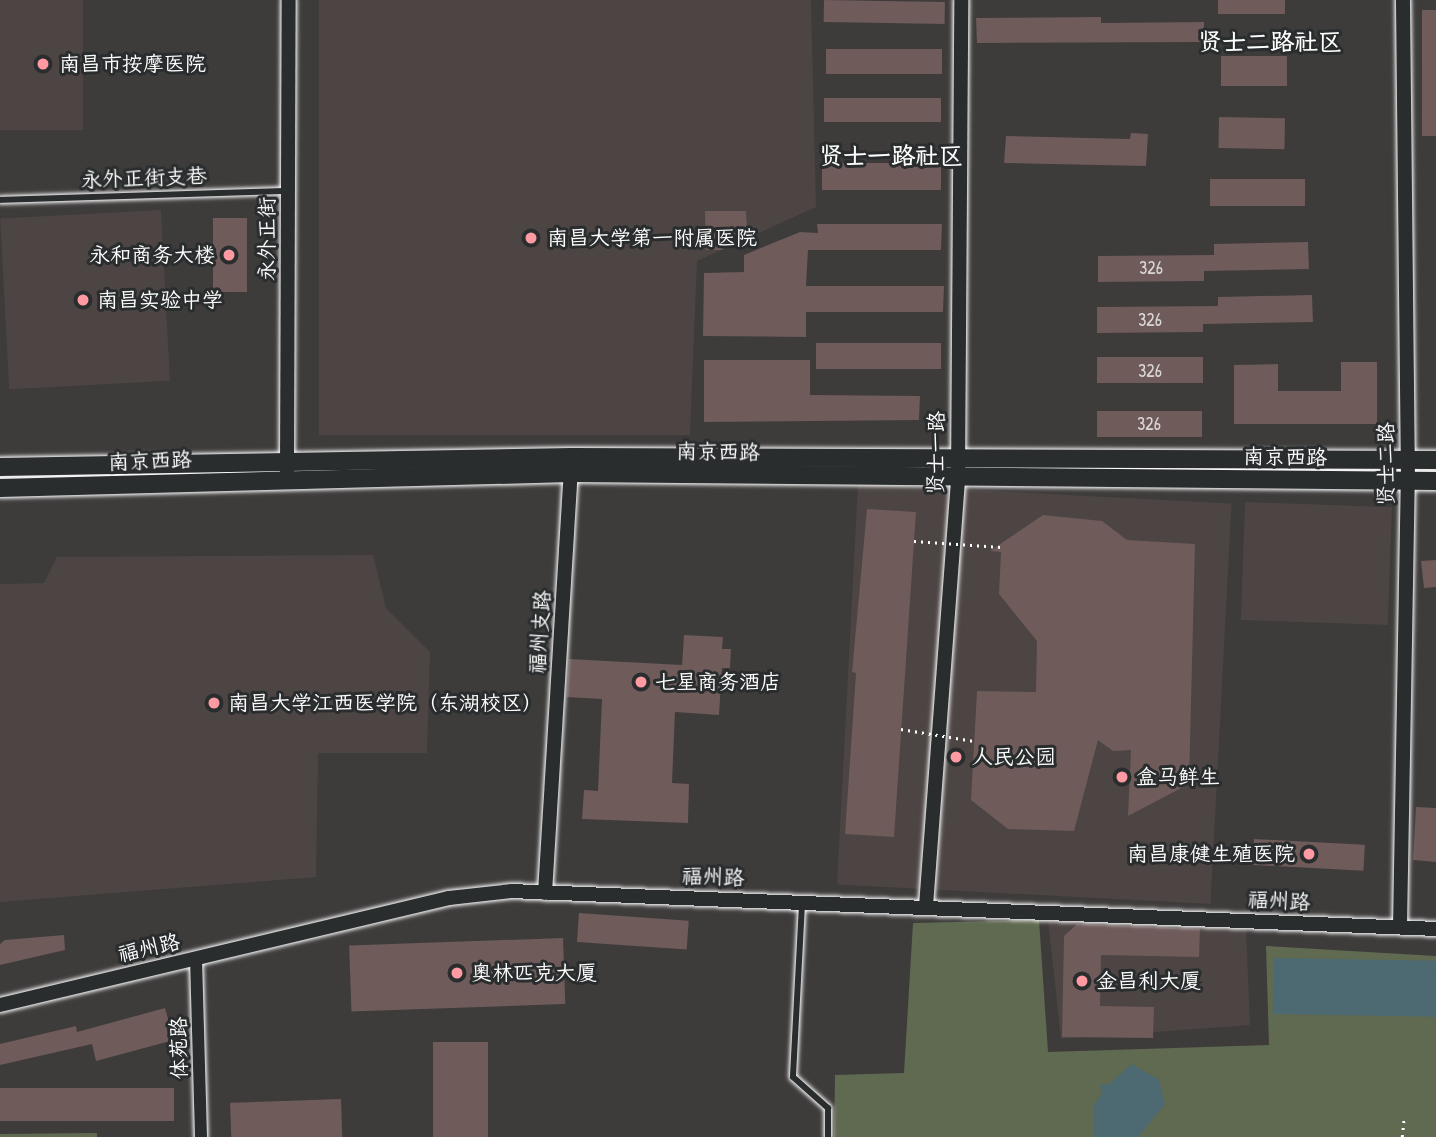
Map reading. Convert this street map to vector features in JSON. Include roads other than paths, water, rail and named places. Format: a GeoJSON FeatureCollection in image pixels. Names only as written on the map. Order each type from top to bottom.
{"type":"FeatureCollection","features":[{"type":"Feature","properties":{"kind":"main road","name":"南京西路"},"geometry":{"type":"LineString","coordinates":[[0,467],[287,459],[571,465],[958,468],[1436,481]]}},
{"type":"Feature","properties":{"kind":"main road","name":"南京西路"},"geometry":{"type":"LineString","coordinates":[[958,468],[1436,460]]}},
{"type":"Feature","properties":{"kind":"main road","name":"南京西路"},"geometry":{"type":"LineString","coordinates":[[0,488],[287,479],[571,465]]}},
{"type":"Feature","properties":{"kind":"street","name":"永外正街"},"geometry":{"type":"LineString","coordinates":[[287,479],[289,0]]}},
{"type":"Feature","properties":{"kind":"street","name":"贤士一路"},"geometry":{"type":"LineString","coordinates":[[926,906],[958,468],[961,0]]}},
{"type":"Feature","properties":{"kind":"street","name":"贤士二路"},"geometry":{"type":"LineString","coordinates":[[1400,927],[1408,481],[1403,0]]}},
{"type":"Feature","properties":{"kind":"street","name":"福州支路"},"geometry":{"type":"LineString","coordinates":[[545,892],[571,465]]}},
{"type":"Feature","properties":{"kind":"street","name":"福州路"},"geometry":{"type":"LineString","coordinates":[[0,1005],[449,898],[545,892],[1436,929]]}},
{"type":"Feature","properties":{"kind":"street","name":"体苑路"},"geometry":{"type":"LineString","coordinates":[[196,958],[201,1137]]}},
{"type":"Feature","properties":{"kind":"lane","name":"永外正街支巷"},"geometry":{"type":"LineString","coordinates":[[0,200],[288,191]]}},
{"type":"Feature","properties":{"kind":"lane"},"geometry":{"type":"LineString","coordinates":[[802,902],[793,1077],[828,1108],[828,1137]]}},
{"type":"Feature","properties":{"kind":"water"},"geometry":{"type":"Polygon","coordinates":[[[1274,958],[1436,961],[1435,1017],[1273,1014],[1274,958]]]}},
{"type":"Feature","properties":{"kind":"water"},"geometry":{"type":"Polygon","coordinates":[[[1132,1064],[1159,1080],[1165,1104],[1138,1137],[1093,1137],[1093,1106],[1102,1093],[1100,1085],[1109,1084],[1132,1064]]]}},
{"type":"Feature","properties":{"kind":"place","name":"南昌市按摩医院"},"geometry":{"type":"Point","coordinates":[43,64]}},
{"type":"Feature","properties":{"kind":"place","name":"南昌大学第一附属医院"},"geometry":{"type":"Point","coordinates":[531,238]}},
{"type":"Feature","properties":{"kind":"place","name":"永和商务大楼"},"geometry":{"type":"Point","coordinates":[229,255]}},
{"type":"Feature","properties":{"kind":"place","name":"南昌实验中学"},"geometry":{"type":"Point","coordinates":[83,300]}},
{"type":"Feature","properties":{"kind":"place","name":"七星商务酒店"},"geometry":{"type":"Point","coordinates":[641,682]}},
{"type":"Feature","properties":{"kind":"place","name":"南昌大学江西医学院（东湖校区）"},"geometry":{"type":"Point","coordinates":[214,703]}},
{"type":"Feature","properties":{"kind":"place","name":"人民公园"},"geometry":{"type":"Point","coordinates":[956,757]}},
{"type":"Feature","properties":{"kind":"place","name":"盒马鲜生"},"geometry":{"type":"Point","coordinates":[1122,777]}},
{"type":"Feature","properties":{"kind":"place","name":"南昌康健生殖医院"},"geometry":{"type":"Point","coordinates":[1309,854]}},
{"type":"Feature","properties":{"kind":"place","name":"奥林匹克大厦"},"geometry":{"type":"Point","coordinates":[457,973]}},
{"type":"Feature","properties":{"kind":"place","name":"金昌利大厦"},"geometry":{"type":"Point","coordinates":[1082,981]}},
{"type":"Feature","properties":{"kind":"district","name":"贤士二路社区"},"geometry":{"type":"Point","coordinates":[1270,42]}},
{"type":"Feature","properties":{"kind":"district","name":"贤士一路社区"},"geometry":{"type":"Point","coordinates":[891,156]}}]}
